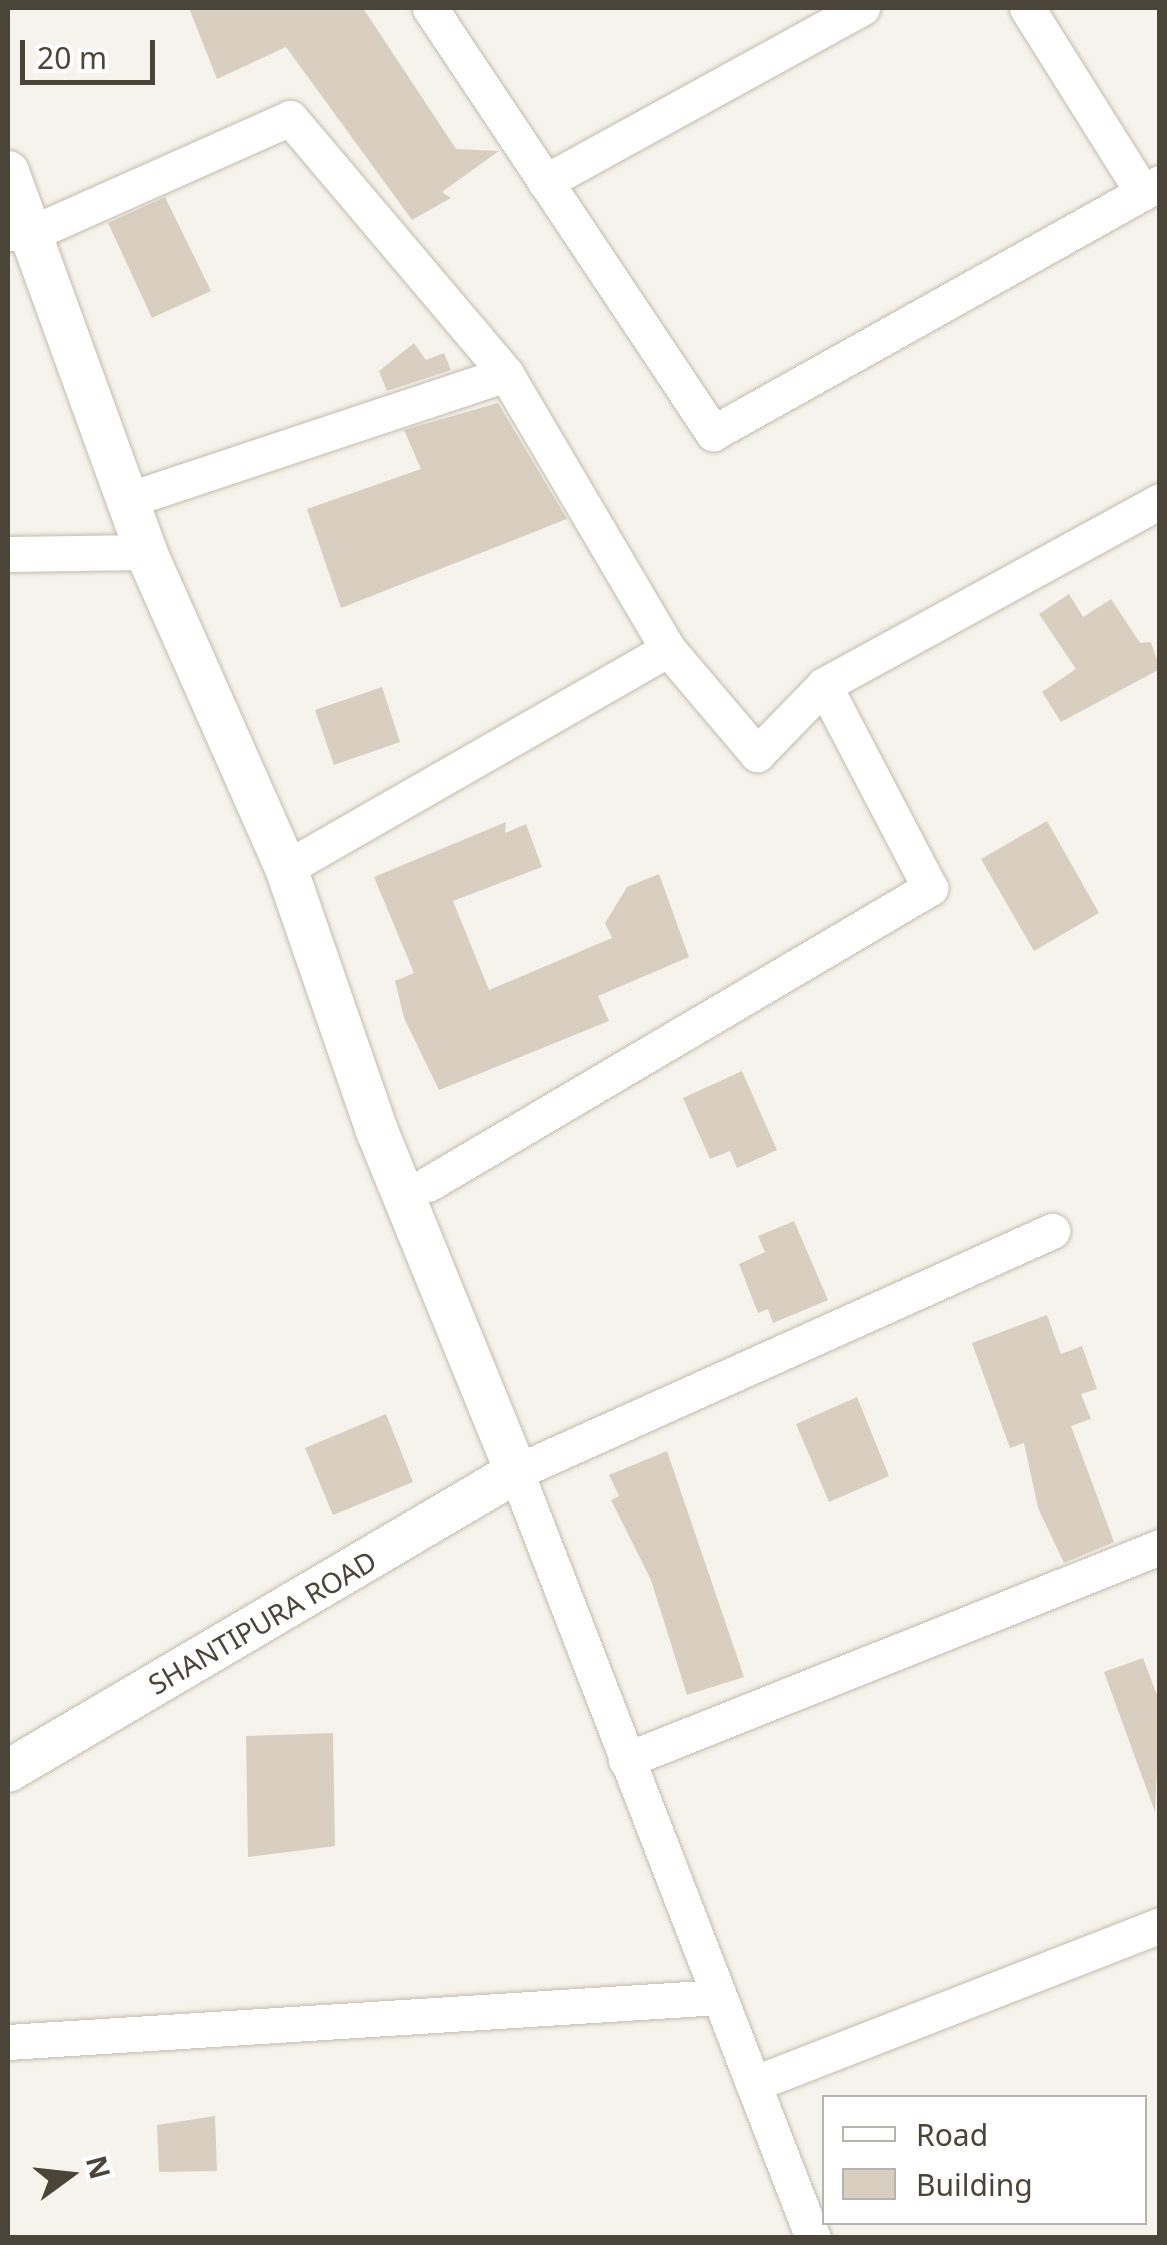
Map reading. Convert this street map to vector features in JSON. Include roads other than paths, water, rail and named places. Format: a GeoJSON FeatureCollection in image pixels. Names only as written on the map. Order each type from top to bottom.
{"type":"FeatureCollection","features":[{"type":"Feature","properties":{"kind":"street"},"geometry":{"type":"LineString","coordinates":[[430,8],[713,433],[1151,188],[1027,8]]}},
{"type":"Feature","properties":{"kind":"street"},"geometry":{"type":"LineString","coordinates":[[546,182],[862,8]]}},
{"type":"Feature","properties":{"kind":"street"},"geometry":{"type":"LineString","coordinates":[[20,233],[290,118],[506,374],[668,649],[756,754],[824,686],[1160,501]]}},
{"type":"Feature","properties":{"kind":"street"},"geometry":{"type":"LineString","coordinates":[[8,172],[20,233],[146,552],[286,868],[378,1132],[516,1472],[813,2238]]}},
{"type":"Feature","properties":{"kind":"street"},"geometry":{"type":"LineString","coordinates":[[127,500],[506,374]]}},
{"type":"Feature","properties":{"kind":"street"},"geometry":{"type":"LineString","coordinates":[[8,554],[146,552]]}},
{"type":"Feature","properties":{"kind":"street"},"geometry":{"type":"LineString","coordinates":[[286,868],[668,649]]}},
{"type":"Feature","properties":{"kind":"street"},"geometry":{"type":"LineString","coordinates":[[428,1184],[930,888],[824,686]]}},
{"type":"Feature","properties":{"kind":"street"},"geometry":{"type":"LineString","coordinates":[[516,1472],[1052,1231]]}},
{"type":"Feature","properties":{"kind":"street","name":"SHANTIPURA ROAD"},"geometry":{"type":"LineString","coordinates":[[8,1770],[516,1472]]}},
{"type":"Feature","properties":{"kind":"street"},"geometry":{"type":"LineString","coordinates":[[626,1760],[1160,1547]]}},
{"type":"Feature","properties":{"kind":"street"},"geometry":{"type":"LineString","coordinates":[[752,2084],[1160,1926]]}},
{"type":"Feature","properties":{"kind":"street"},"geometry":{"type":"LineString","coordinates":[[8,2042],[718,1997]]}}]}
